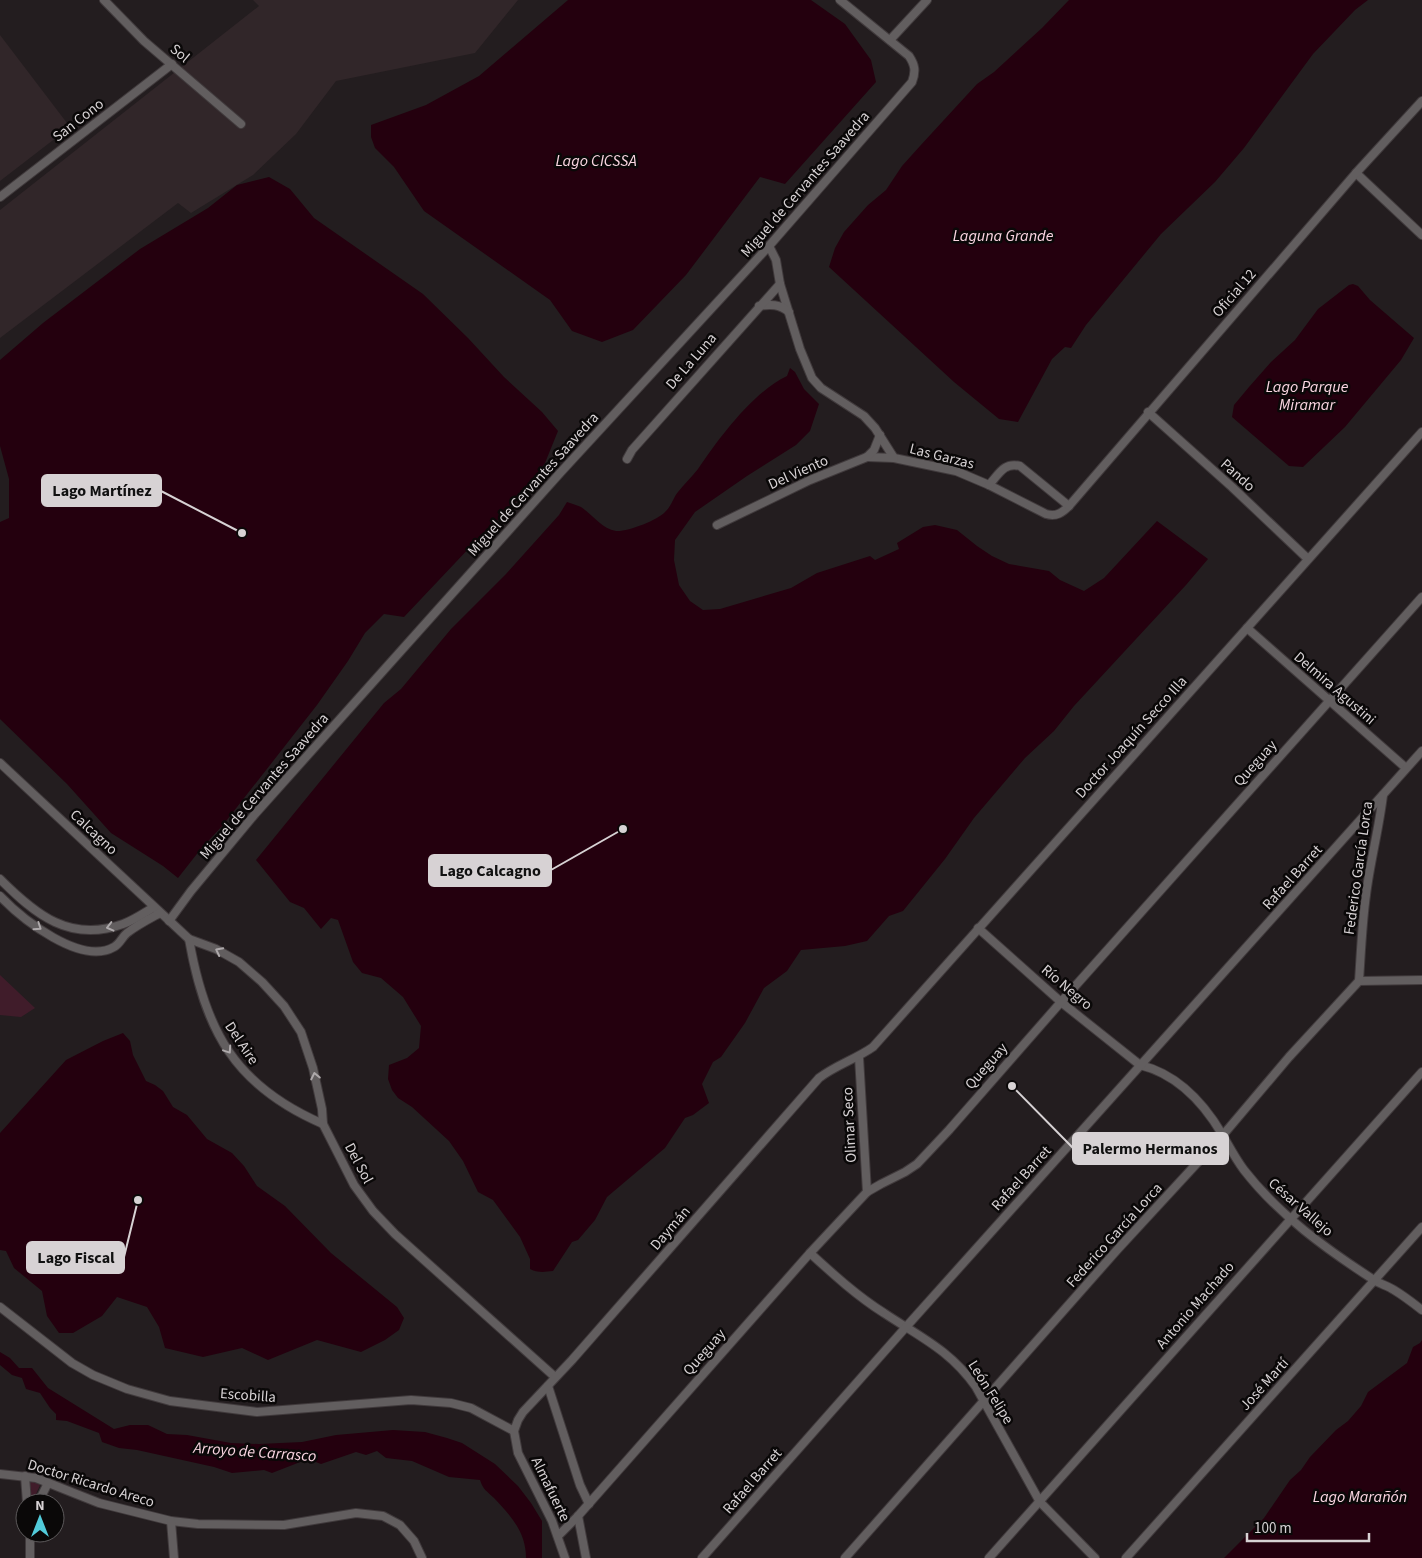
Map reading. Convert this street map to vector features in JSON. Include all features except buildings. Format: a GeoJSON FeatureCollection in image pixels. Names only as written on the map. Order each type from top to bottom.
{"type":"FeatureCollection","features":[{"type":"Feature","properties":{"kind":"street","name":"Sol"},"geometry":{"type":"LineString","coordinates":[[104,0],[144,41],[241,124]]}},
{"type":"Feature","properties":{"kind":"street"},"geometry":{"type":"LineString","coordinates":[[840,0],[890,40],[926,0]]}},
{"type":"Feature","properties":{"kind":"street","name":"Miguel de Cervantes Saavedra"},"geometry":{"type":"LineString","coordinates":[[169,921],[191,891],[255,814],[554,480],[769,246],[912,82],[914,66],[909,56],[890,40]]}},
{"type":"Feature","properties":{"kind":"street","name":"San Cono"},"geometry":{"type":"LineString","coordinates":[[0,198],[172,64]]}},
{"type":"Feature","properties":{"kind":"street","name":"Oficial 12"},"geometry":{"type":"LineString","coordinates":[[1069,506],[1148,412],[1356,173],[1422,101]]}},
{"type":"Feature","properties":{"kind":"street"},"geometry":{"type":"LineString","coordinates":[[1356,173],[1422,235]]}},
{"type":"Feature","properties":{"kind":"street","name":"Las Garzas"},"geometry":{"type":"LineString","coordinates":[[769,246],[776,260],[780,284],[800,349],[812,378],[821,388],[864,416],[880,435],[894,458],[956,471],[1052,515],[1063,512],[1069,506]]}},
{"type":"Feature","properties":{"kind":"street","name":"De La Luna"},"geometry":{"type":"LineString","coordinates":[[627,460],[632,450],[758,306],[780,284]]}},
{"type":"Feature","properties":{"kind":"street"},"geometry":{"type":"LineString","coordinates":[[758,306],[777,305],[789,312]]}},
{"type":"Feature","properties":{"kind":"street","name":"Pando"},"geometry":{"type":"LineString","coordinates":[[1148,412],[1232,487],[1308,559]]}},
{"type":"Feature","properties":{"kind":"street","name":"Doctor Joaquín Secco Illa"},"geometry":{"type":"LineString","coordinates":[[859,1057],[873,1047],[1422,432]]}},
{"type":"Feature","properties":{"kind":"street"},"geometry":{"type":"LineString","coordinates":[[867,457],[874,450],[880,435]]}},
{"type":"Feature","properties":{"kind":"street"},"geometry":{"type":"LineString","coordinates":[[867,457],[894,458]]}},
{"type":"Feature","properties":{"kind":"street","name":"Del Viento"},"geometry":{"type":"LineString","coordinates":[[717,525],[810,480],[867,457]]}},
{"type":"Feature","properties":{"kind":"street"},"geometry":{"type":"LineString","coordinates":[[989,485],[1005,466],[1012,464],[1020,466],[1069,506]]}},
{"type":"Feature","properties":{"kind":"street","name":"Queguay"},"geometry":{"type":"LineString","coordinates":[[558,1536],[589,1504],[810,1253],[867,1192],[917,1164],[1422,597]]}},
{"type":"Feature","properties":{"kind":"street","name":"Delmira Agustini"},"geometry":{"type":"LineString","coordinates":[[1247,628],[1406,768]]}},
{"type":"Feature","properties":{"kind":"street","name":"Rafael Barret"},"geometry":{"type":"LineString","coordinates":[[702,1558],[906,1327],[1422,751]]}},
{"type":"Feature","properties":{"kind":"street","name":"Calcagno"},"geometry":{"type":"LineString","coordinates":[[0,763],[189,939]]}},
{"type":"Feature","properties":{"kind":"street","name":"Federico García Lorca"},"geometry":{"type":"LineString","coordinates":[[845,1558],[984,1403],[1117,1250],[1223,1135],[1359,981],[1366,895],[1383,795]]}},
{"type":"Feature","properties":{"kind":"street"},"geometry":{"type":"LineString","coordinates":[[1368,812],[1378,816],[1380,820]]}},
{"type":"Feature","properties":{"kind":"street"},"geometry":{"type":"LineString","coordinates":[[0,879],[23,902],[66,928],[84,930],[104,929],[125,924],[157,910]]}},
{"type":"Feature","properties":{"kind":"street"},"geometry":{"type":"LineString","coordinates":[[0,896],[15,912],[60,942],[77,949],[91,951],[103,951],[114,948],[128,932],[157,910]]}},
{"type":"Feature","properties":{"kind":"street"},"geometry":{"type":"LineString","coordinates":[[15,912],[23,902]]}},
{"type":"Feature","properties":{"kind":"street","name":"Río Negro"},"geometry":{"type":"LineString","coordinates":[[978,928],[1061,1002],[1140,1065]]}},
{"type":"Feature","properties":{"kind":"street","name":"Del Aire"},"geometry":{"type":"LineString","coordinates":[[189,939],[196,980],[203,1002],[223,1042],[236,1062],[255,1084],[296,1112],[323,1124]]}},
{"type":"Feature","properties":{"kind":"street","name":"Del Sol"},"geometry":{"type":"LineString","coordinates":[[189,939],[216,949],[239,962],[262,982],[284,1006],[301,1032],[313,1068],[323,1124],[354,1185],[383,1222],[555,1377]]}},
{"type":"Feature","properties":{"kind":"street"},"geometry":{"type":"LineString","coordinates":[[1359,981],[1422,980]]}},
{"type":"Feature","properties":{"kind":"street","name":"Olimar Seco"},"geometry":{"type":"LineString","coordinates":[[859,1057],[867,1192]]}},
{"type":"Feature","properties":{"kind":"street","name":"Daymán"},"geometry":{"type":"LineString","coordinates":[[514,1431],[523,1412],[819,1078],[831,1069],[859,1057]]}},
{"type":"Feature","properties":{"kind":"street","name":"César Vallejo"},"geometry":{"type":"LineString","coordinates":[[1140,1065],[1153,1068],[1165,1074],[1187,1089],[1202,1104],[1252,1181],[1276,1207],[1312,1236],[1376,1281],[1395,1290],[1422,1310]]}},
{"type":"Feature","properties":{"kind":"street","name":"Antonio Machado"},"geometry":{"type":"LineString","coordinates":[[989,1558],[1422,1072]]}},
{"type":"Feature","properties":{"kind":"street","name":"José Martí"},"geometry":{"type":"LineString","coordinates":[[1126,1558],[1376,1281],[1422,1227]]}},
{"type":"Feature","properties":{"kind":"street","name":"León Felipe"},"geometry":{"type":"LineString","coordinates":[[810,1253],[868,1302],[954,1359],[966,1373],[1040,1502],[1095,1558]]}},
{"type":"Feature","properties":{"kind":"street","name":"Escobilla"},"geometry":{"type":"LineString","coordinates":[[0,1307],[72,1363],[93,1375],[127,1389],[170,1401],[257,1412],[393,1401],[442,1402],[471,1408],[514,1431]]}},
{"type":"Feature","properties":{"kind":"street","name":"Almafuerte"},"geometry":{"type":"LineString","coordinates":[[548,1386],[580,1485],[589,1504]]}},
{"type":"Feature","properties":{"kind":"street","name":"Almafuerte"},"geometry":{"type":"LineString","coordinates":[[514,1431],[514,1438],[521,1459],[558,1536],[565,1558]]}},
{"type":"Feature","properties":{"kind":"street","name":"Doctor Ricardo Areco"},"geometry":{"type":"LineString","coordinates":[[0,1474],[25,1476],[99,1503],[171,1521],[209,1525],[275,1525],[304,1523],[356,1513],[383,1516],[407,1532],[414,1541],[422,1558]]}},
{"type":"Feature","properties":{"kind":"street"},"geometry":{"type":"LineString","coordinates":[[25,1476],[26,1493]]}},
{"type":"Feature","properties":{"kind":"street"},"geometry":{"type":"LineString","coordinates":[[43,1493],[48,1483]]}},
{"type":"Feature","properties":{"kind":"street","name":"Almafuerte"},"geometry":{"type":"LineString","coordinates":[[578,1516],[586,1558]]}},
{"type":"Feature","properties":{"kind":"street"},"geometry":{"type":"LineString","coordinates":[[171,1521],[174,1558]]}},
{"type":"Feature","properties":{"kind":"street"},"geometry":{"type":"LineString","coordinates":[[30,1543],[30,1558]]}},
{"type":"Feature","properties":{"kind":"shaded area"},"geometry":{"type":"Polygon","coordinates":[[[253,0],[518,0],[475,53],[336,81],[296,134],[253,175],[191,213],[178,203],[0,338],[0,210],[259,6],[253,0]]]}},
{"type":"Feature","properties":{"kind":"shaded area"},"geometry":{"type":"Polygon","coordinates":[[[0,35],[70,127],[0,181],[0,35]]]}},
{"type":"Feature","properties":{"kind":"shaded area"},"geometry":{"type":"Polygon","coordinates":[[[0,975],[35,1008],[21,1017],[0,1015],[0,975]]]}},
{"type":"Feature","properties":{"kind":"shaded area"},"geometry":{"type":"Polygon","coordinates":[[[28,1482],[40,1485],[36,1493],[30,1493],[28,1482]]]}},
{"type":"Feature","properties":{"kind":"water","name":"Lago CICSSA"},"geometry":{"type":"Polygon","coordinates":[[[568,0],[811,0],[845,24],[871,60],[876,82],[785,184],[760,177],[686,275],[633,330],[602,342],[572,331],[550,300],[424,211],[394,167],[375,148],[371,137],[371,125],[426,105],[479,76],[568,0]]]}},
{"type":"Feature","properties":{"kind":"water","name":"Laguna Grande"},"geometry":{"type":"Polygon","coordinates":[[[1069,0],[1368,0],[1355,10],[1313,54],[1244,148],[1215,182],[1161,234],[1086,325],[1071,348],[1065,347],[1052,359],[1018,422],[999,419],[954,382],[829,267],[835,248],[844,232],[868,205],[886,190],[902,166],[977,84],[994,72],[1042,28],[1069,0]]]}},
{"type":"Feature","properties":{"kind":"water"},"geometry":{"type":"Polygon","coordinates":[[[269,177],[290,189],[314,218],[423,294],[504,377],[542,412],[558,431],[545,463],[519,499],[473,544],[404,617],[384,614],[365,633],[317,705],[223,825],[178,878],[163,866],[111,833],[67,784],[0,719],[0,522],[9,518],[9,479],[0,446],[0,360],[43,323],[140,249],[208,208],[237,185],[269,177]]]}},
{"type":"Feature","properties":{"kind":"water","name":"Lago Parque Miramar"},"geometry":{"type":"Polygon","coordinates":[[[1349,285],[1358,286],[1370,300],[1414,338],[1401,360],[1345,427],[1303,467],[1289,466],[1232,417],[1234,405],[1271,362],[1295,340],[1318,309],[1349,285]]]}},
{"type":"Feature","properties":{"kind":"water"},"geometry":{"type":"Polygon","coordinates":[[[790,368],[795,372],[804,389],[819,404],[810,431],[796,445],[695,512],[675,540],[674,560],[679,585],[690,601],[703,610],[720,609],[791,588],[817,573],[870,556],[875,560],[899,549],[897,543],[923,527],[935,525],[957,530],[992,556],[1009,564],[1049,571],[1060,580],[1084,591],[1104,578],[1157,521],[1208,559],[1074,706],[1054,731],[1025,758],[974,818],[945,859],[903,911],[889,916],[867,941],[845,946],[801,950],[787,971],[764,988],[745,1023],[721,1057],[713,1062],[702,1084],[709,1103],[693,1115],[685,1118],[665,1148],[607,1197],[595,1220],[578,1240],[572,1242],[553,1271],[536,1271],[530,1269],[530,1259],[520,1237],[493,1200],[478,1192],[463,1161],[449,1141],[412,1107],[398,1098],[392,1090],[388,1079],[389,1065],[407,1058],[419,1048],[421,1026],[403,997],[381,978],[362,973],[353,962],[338,920],[331,918],[321,929],[304,908],[290,902],[256,860],[384,703],[401,689],[451,629],[506,574],[559,515],[567,502],[581,507],[606,528],[616,531],[634,528],[661,515],[667,510],[678,492],[749,404],[774,383],[787,376],[790,368]]]}},
{"type":"Feature","properties":{"kind":"water"},"geometry":{"type":"Polygon","coordinates":[[[123,1033],[130,1041],[133,1055],[146,1081],[163,1091],[173,1107],[187,1115],[207,1139],[232,1153],[244,1166],[257,1186],[285,1206],[331,1253],[397,1307],[404,1318],[399,1330],[385,1340],[361,1352],[317,1340],[268,1360],[242,1348],[203,1357],[165,1348],[159,1327],[147,1307],[117,1297],[102,1316],[73,1333],[59,1333],[47,1316],[42,1291],[14,1268],[6,1251],[0,1250],[0,1133],[66,1060],[123,1033]]]}},
{"type":"Feature","properties":{"kind":"water","name":"Lago Marañón"},"geometry":{"type":"Polygon","coordinates":[[[1422,1340],[1422,1558],[1224,1558],[1264,1518],[1290,1480],[1336,1430],[1348,1421],[1361,1406],[1368,1392],[1407,1363],[1413,1347],[1422,1340]]]}},
{"type":"Feature","properties":{"kind":"water","name":"Arroyo de Carrasco"},"geometry":{"type":"Polygon","coordinates":[[[0,1352],[10,1358],[19,1368],[32,1368],[48,1388],[114,1429],[130,1425],[148,1425],[167,1434],[187,1435],[231,1443],[259,1444],[302,1442],[336,1435],[393,1430],[425,1432],[462,1443],[495,1464],[518,1486],[531,1503],[542,1521],[542,1558],[526,1558],[523,1540],[516,1525],[506,1511],[484,1488],[480,1480],[449,1477],[412,1461],[386,1458],[377,1451],[366,1455],[356,1452],[321,1464],[308,1459],[272,1473],[264,1470],[232,1473],[214,1467],[137,1450],[119,1448],[102,1442],[99,1433],[67,1421],[56,1420],[56,1414],[40,1393],[26,1389],[22,1378],[12,1375],[0,1365],[0,1352]]]}},
{"type":"Feature","properties":{"kind":"place","name":"Lago Martínez"},"geometry":{"type":"Point","coordinates":[242,533]}},
{"type":"Feature","properties":{"kind":"place","name":"Lago Calcagno"},"geometry":{"type":"Point","coordinates":[623,829]}},
{"type":"Feature","properties":{"kind":"place","name":"Palermo Hermanos"},"geometry":{"type":"Point","coordinates":[1012,1086]}},
{"type":"Feature","properties":{"kind":"place","name":"Lago Fiscal"},"geometry":{"type":"Point","coordinates":[138,1200]}}]}
